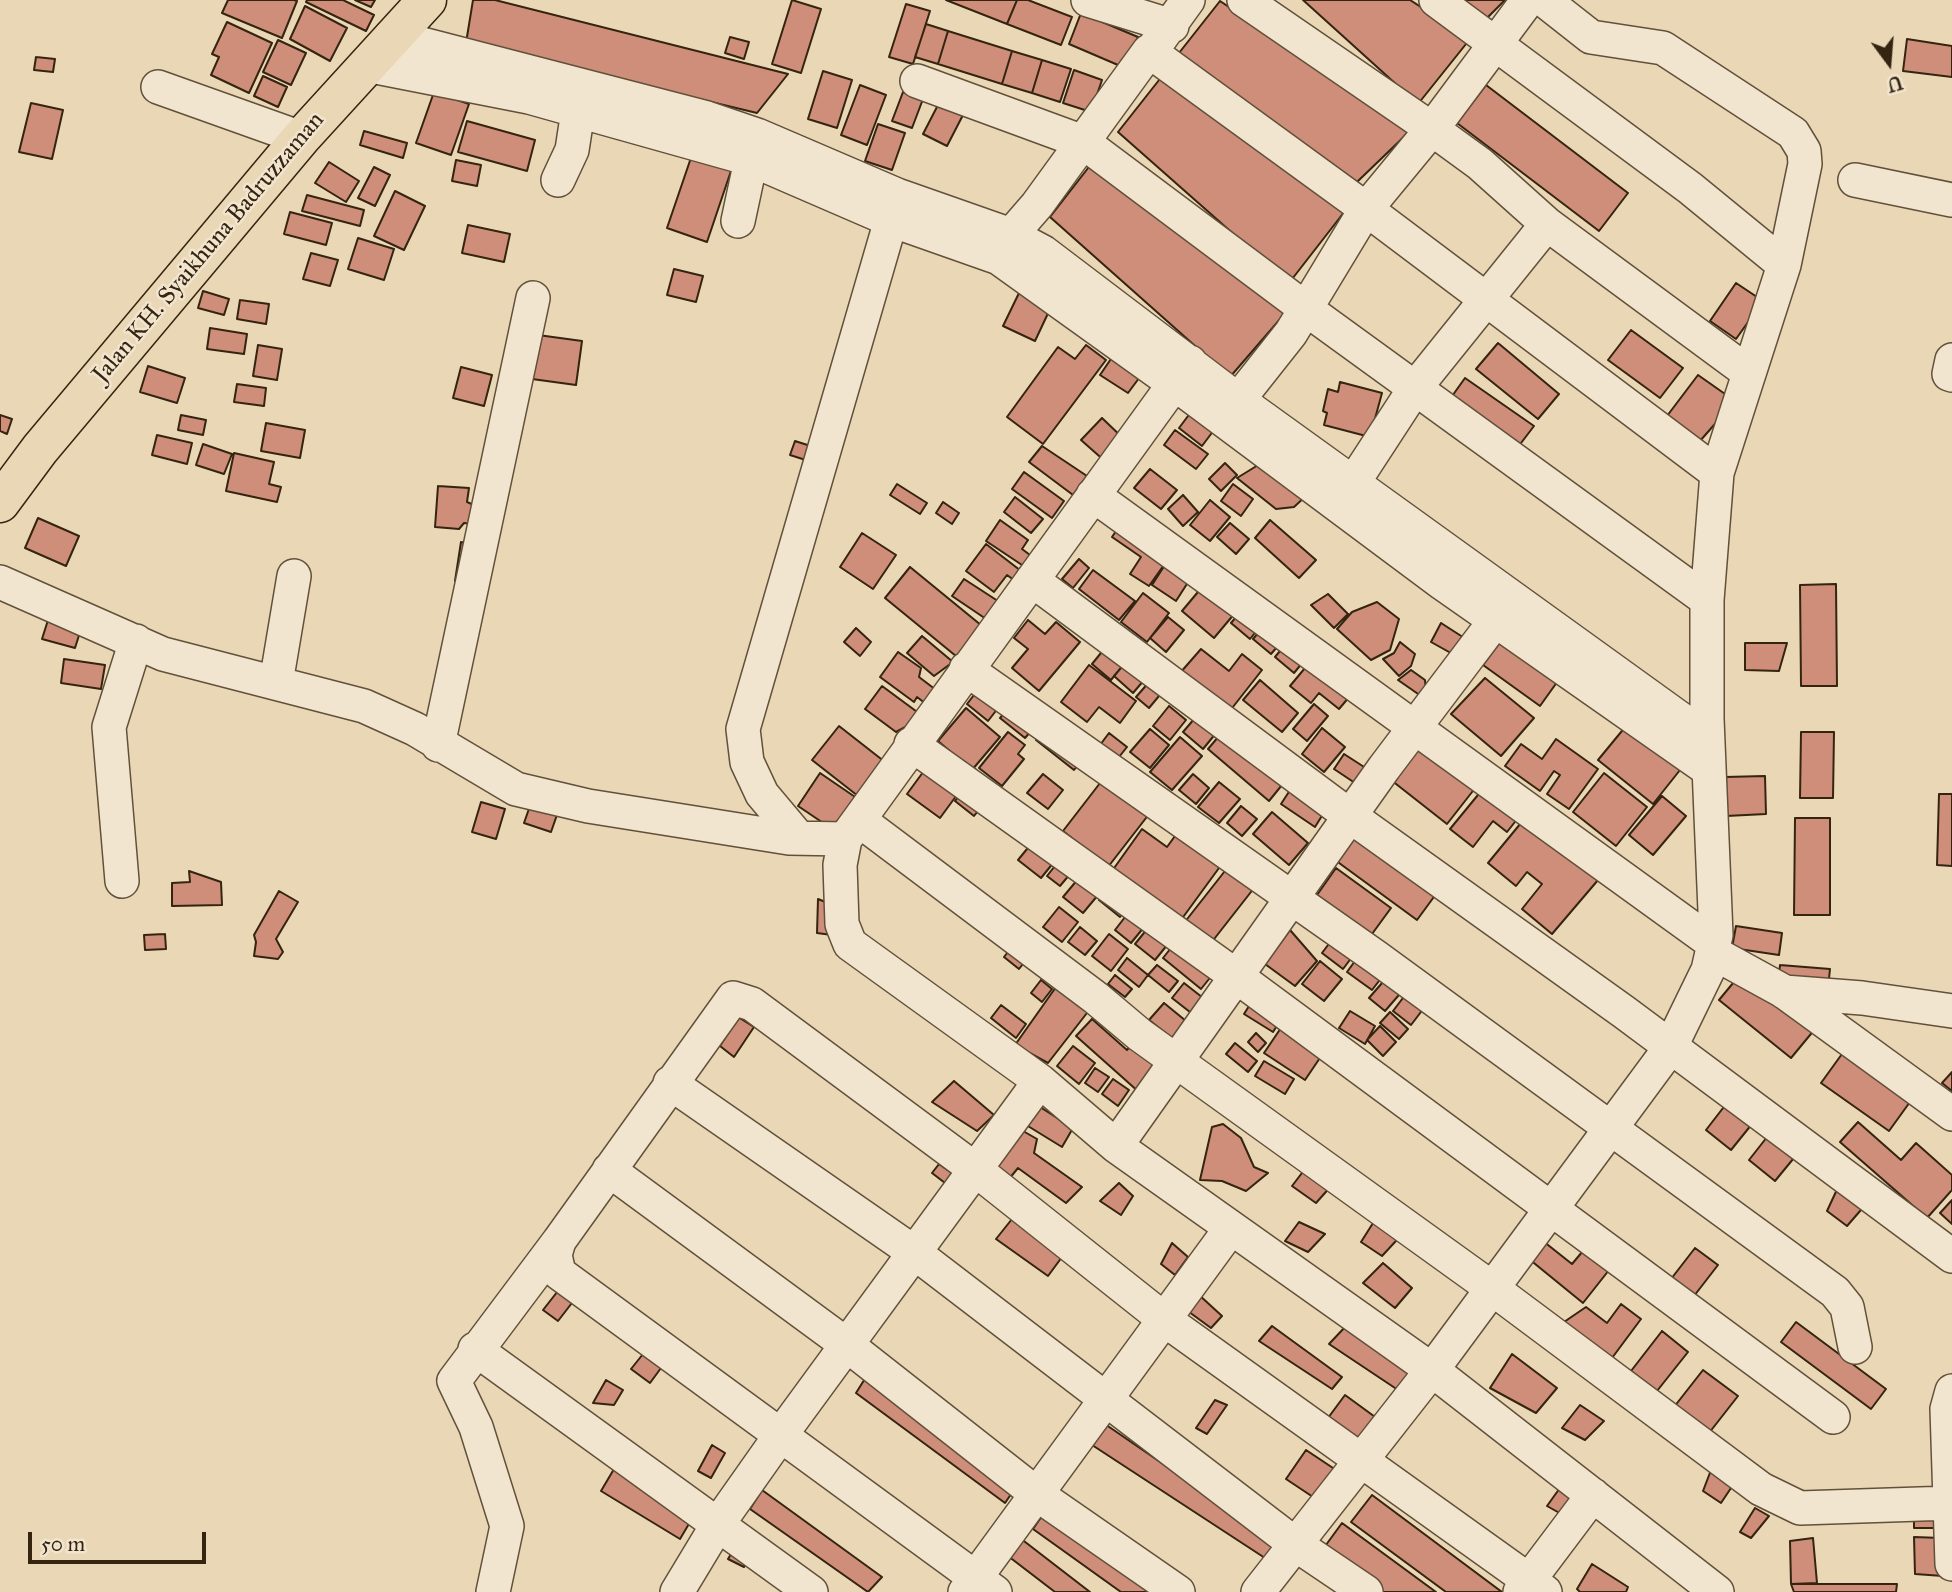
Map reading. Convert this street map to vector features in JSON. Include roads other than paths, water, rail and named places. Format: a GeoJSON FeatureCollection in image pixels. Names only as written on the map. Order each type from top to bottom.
{"type":"FeatureCollection","features":[{"type":"Feature","properties":{"kind":"main road","name":"Jalan KH. Syaikhuna Badruzzaman"},"geometry":{"type":"LineString","coordinates":[[0,503],[40,449],[301,138],[391,36],[427,0]]}},
{"type":"Feature","properties":{"kind":"street"},"geometry":{"type":"LineString","coordinates":[[1088,0],[1180,13]]}},
{"type":"Feature","properties":{"kind":"street"},"geometry":{"type":"LineString","coordinates":[[1244,0],[1480,164],[1547,224],[1749,373]]}},
{"type":"Feature","properties":{"kind":"street"},"geometry":{"type":"LineString","coordinates":[[1436,0],[1690,188],[1784,265]]}},
{"type":"Feature","properties":{"kind":"street"},"geometry":{"type":"LineString","coordinates":[[1238,400],[1306,309],[1366,209],[1432,129],[1528,0]]}},
{"type":"Feature","properties":{"kind":"street"},"geometry":{"type":"LineString","coordinates":[[1258,1592],[1432,1370],[1670,1048],[1708,970],[1713,948],[1707,600],[1717,473],[1784,265],[1805,164],[1804,151],[1793,133],[1663,48],[1591,37],[1544,0]]}},
{"type":"Feature","properties":{"kind":"street"},"geometry":{"type":"LineString","coordinates":[[1005,246],[1180,13]]}},
{"type":"Feature","properties":{"kind":"street"},"geometry":{"type":"LineString","coordinates":[[391,36],[488,60],[582,100],[754,147],[897,195],[1005,246]]}},
{"type":"Feature","properties":{"kind":"street"},"geometry":{"type":"LineString","coordinates":[[1149,51],[1366,209],[1717,473]]}},
{"type":"Feature","properties":{"kind":"street"},"geometry":{"type":"LineString","coordinates":[[366,65],[529,97],[582,100]]}},
{"type":"Feature","properties":{"kind":"street"},"geometry":{"type":"LineString","coordinates":[[917,81],[1083,142],[1306,309],[1707,600]]}},
{"type":"Feature","properties":{"kind":"street"},"geometry":{"type":"LineString","coordinates":[[158,87],[301,138]]}},
{"type":"Feature","properties":{"kind":"street"},"geometry":{"type":"LineString","coordinates":[[558,180],[572,150],[582,100]]}},
{"type":"Feature","properties":{"kind":"street"},"geometry":{"type":"LineString","coordinates":[[754,147],[891,220],[1043,252],[1182,372],[1506,612],[1708,754]]}},
{"type":"Feature","properties":{"kind":"street"},"geometry":{"type":"LineString","coordinates":[[738,221],[754,147]]}},
{"type":"Feature","properties":{"kind":"street"},"geometry":{"type":"LineString","coordinates":[[1855,180],[1952,200]]}},
{"type":"Feature","properties":{"kind":"street"},"geometry":{"type":"LineString","coordinates":[[799,838],[762,794],[747,762],[743,729],[891,220]]}},
{"type":"Feature","properties":{"kind":"street"},"geometry":{"type":"LineString","coordinates":[[1346,494],[1415,388],[1547,224]]}},
{"type":"Feature","properties":{"kind":"street"},"geometry":{"type":"LineString","coordinates":[[438,745],[533,298]]}},
{"type":"Feature","properties":{"kind":"street"},"geometry":{"type":"LineString","coordinates":[[1952,360],[1949,374],[1952,375]]}},
{"type":"Feature","properties":{"kind":"street"},"geometry":{"type":"LineString","coordinates":[[1182,372],[1238,400],[1346,494]]}},
{"type":"Feature","properties":{"kind":"street"},"geometry":{"type":"LineString","coordinates":[[1182,372],[852,829],[840,865],[839,893],[842,924],[850,944],[1040,1081],[1116,1146],[1432,1370],[1717,1592]]}},
{"type":"Feature","properties":{"kind":"street"},"geometry":{"type":"LineString","coordinates":[[1093,495],[1713,948],[1783,991],[1952,1114]]}},
{"type":"Feature","properties":{"kind":"street"},"geometry":{"type":"LineString","coordinates":[[276,683],[294,576]]}},
{"type":"Feature","properties":{"kind":"street"},"geometry":{"type":"LineString","coordinates":[[1032,580],[1952,1256]]}},
{"type":"Feature","properties":{"kind":"street"},"geometry":{"type":"LineString","coordinates":[[0,582],[46,605],[163,654],[364,706],[415,729],[516,789],[589,806],[799,838],[852,829],[1493,1289],[1761,1489],[1800,1508],[1950,1503]]}},
{"type":"Feature","properties":{"kind":"street"},"geometry":{"type":"LineString","coordinates":[[1116,1146],[1350,816],[1506,612]]}},
{"type":"Feature","properties":{"kind":"street"},"geometry":{"type":"LineString","coordinates":[[122,881],[109,727],[136,641]]}},
{"type":"Feature","properties":{"kind":"street"},"geometry":{"type":"LineString","coordinates":[[967,669],[1292,897],[1835,1292],[1847,1307],[1855,1347]]}},
{"type":"Feature","properties":{"kind":"street"},"geometry":{"type":"LineString","coordinates":[[911,744],[1236,976],[1833,1417]]}},
{"type":"Feature","properties":{"kind":"street"},"geometry":{"type":"LineString","coordinates":[[1783,991],[1862,998],[1952,1011]]}},
{"type":"Feature","properties":{"kind":"street"},"geometry":{"type":"LineString","coordinates":[[492,1592],[507,1526],[476,1427],[454,1381],[475,1349],[559,1241],[725,1005],[733,998],[752,1003],[976,1170],[1165,1320],[1362,1459],[1531,1588],[1593,1496]]}},
{"type":"Feature","properties":{"kind":"street"},"geometry":{"type":"LineString","coordinates":[[677,1592],[718,1524],[780,1436],[1040,1081]]}},
{"type":"Feature","properties":{"kind":"street"},"geometry":{"type":"LineString","coordinates":[[670,1083],[915,1253],[1295,1544],[1366,1592]]}},
{"type":"Feature","properties":{"kind":"street"},"geometry":{"type":"LineString","coordinates":[[609,1170],[848,1345],[1038,1495],[1178,1592]]}},
{"type":"Feature","properties":{"kind":"street"},"geometry":{"type":"LineString","coordinates":[[559,1241],[555,1255],[559,1273],[979,1587],[1038,1495],[1231,1228]]}},
{"type":"Feature","properties":{"kind":"street"},"geometry":{"type":"LineString","coordinates":[[475,1349],[811,1592]]}},
{"type":"Feature","properties":{"kind":"street"},"geometry":{"type":"LineString","coordinates":[[1952,1391],[1947,1409],[1952,1564]]}}]}
